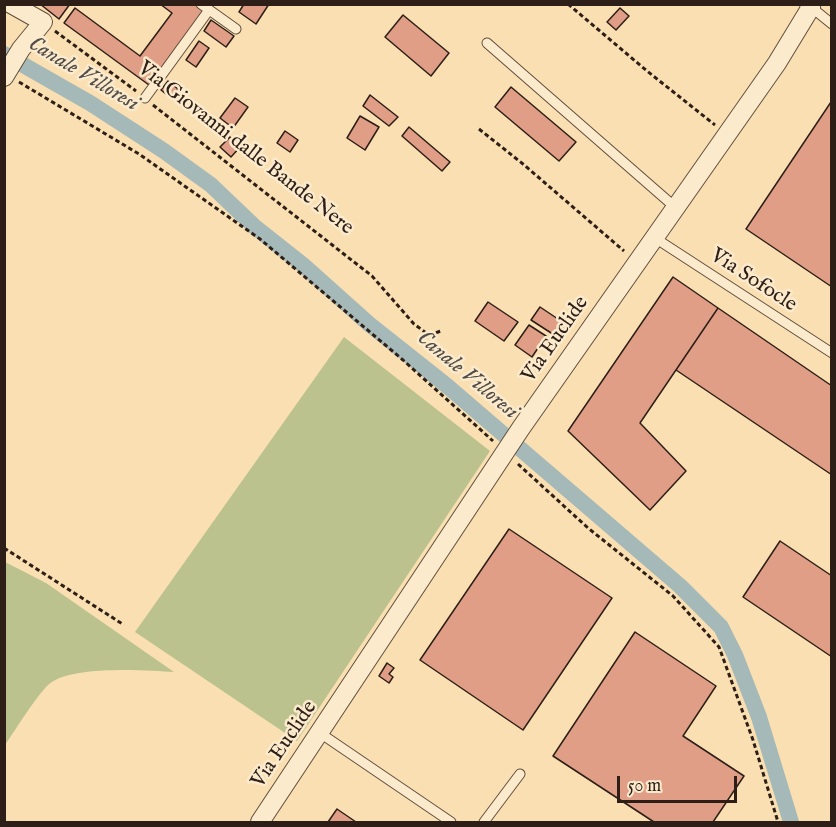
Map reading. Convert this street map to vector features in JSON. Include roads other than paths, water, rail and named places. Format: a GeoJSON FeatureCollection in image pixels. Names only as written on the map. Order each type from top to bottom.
{"type":"FeatureCollection","features":[{"type":"Feature","properties":{"kind":"street"},"geometry":{"type":"LineString","coordinates":[[6,74],[21,49],[43,22],[11,4]]}},
{"type":"Feature","properties":{"kind":"street","name":"Via Euclide"},"geometry":{"type":"LineString","coordinates":[[260,822],[521,428],[777,63],[810,6]]}},
{"type":"Feature","properties":{"kind":"lane"},"geometry":{"type":"LineString","coordinates":[[810,6],[831,24]]}},
{"type":"Feature","properties":{"kind":"lane"},"geometry":{"type":"LineString","coordinates":[[145,98],[205,7],[236,29]]}},
{"type":"Feature","properties":{"kind":"lane"},"geometry":{"type":"LineString","coordinates":[[488,43],[676,208]]}},
{"type":"Feature","properties":{"kind":"lane","name":"Via Sofocle"},"geometry":{"type":"LineString","coordinates":[[656,238],[831,353]]}},
{"type":"Feature","properties":{"kind":"lane"},"geometry":{"type":"LineString","coordinates":[[320,733],[451,822]]}},
{"type":"Feature","properties":{"kind":"lane"},"geometry":{"type":"LineString","coordinates":[[484,822],[520,774]]}},
{"type":"Feature","properties":{"kind":"waterway","name":"Canale Villoresi"},"geometry":{"type":"LineString","coordinates":[[4,54],[90,103],[211,185],[255,227],[303,265],[369,324],[446,385],[680,586],[721,627],[735,655],[759,717],[791,822]]}}]}
